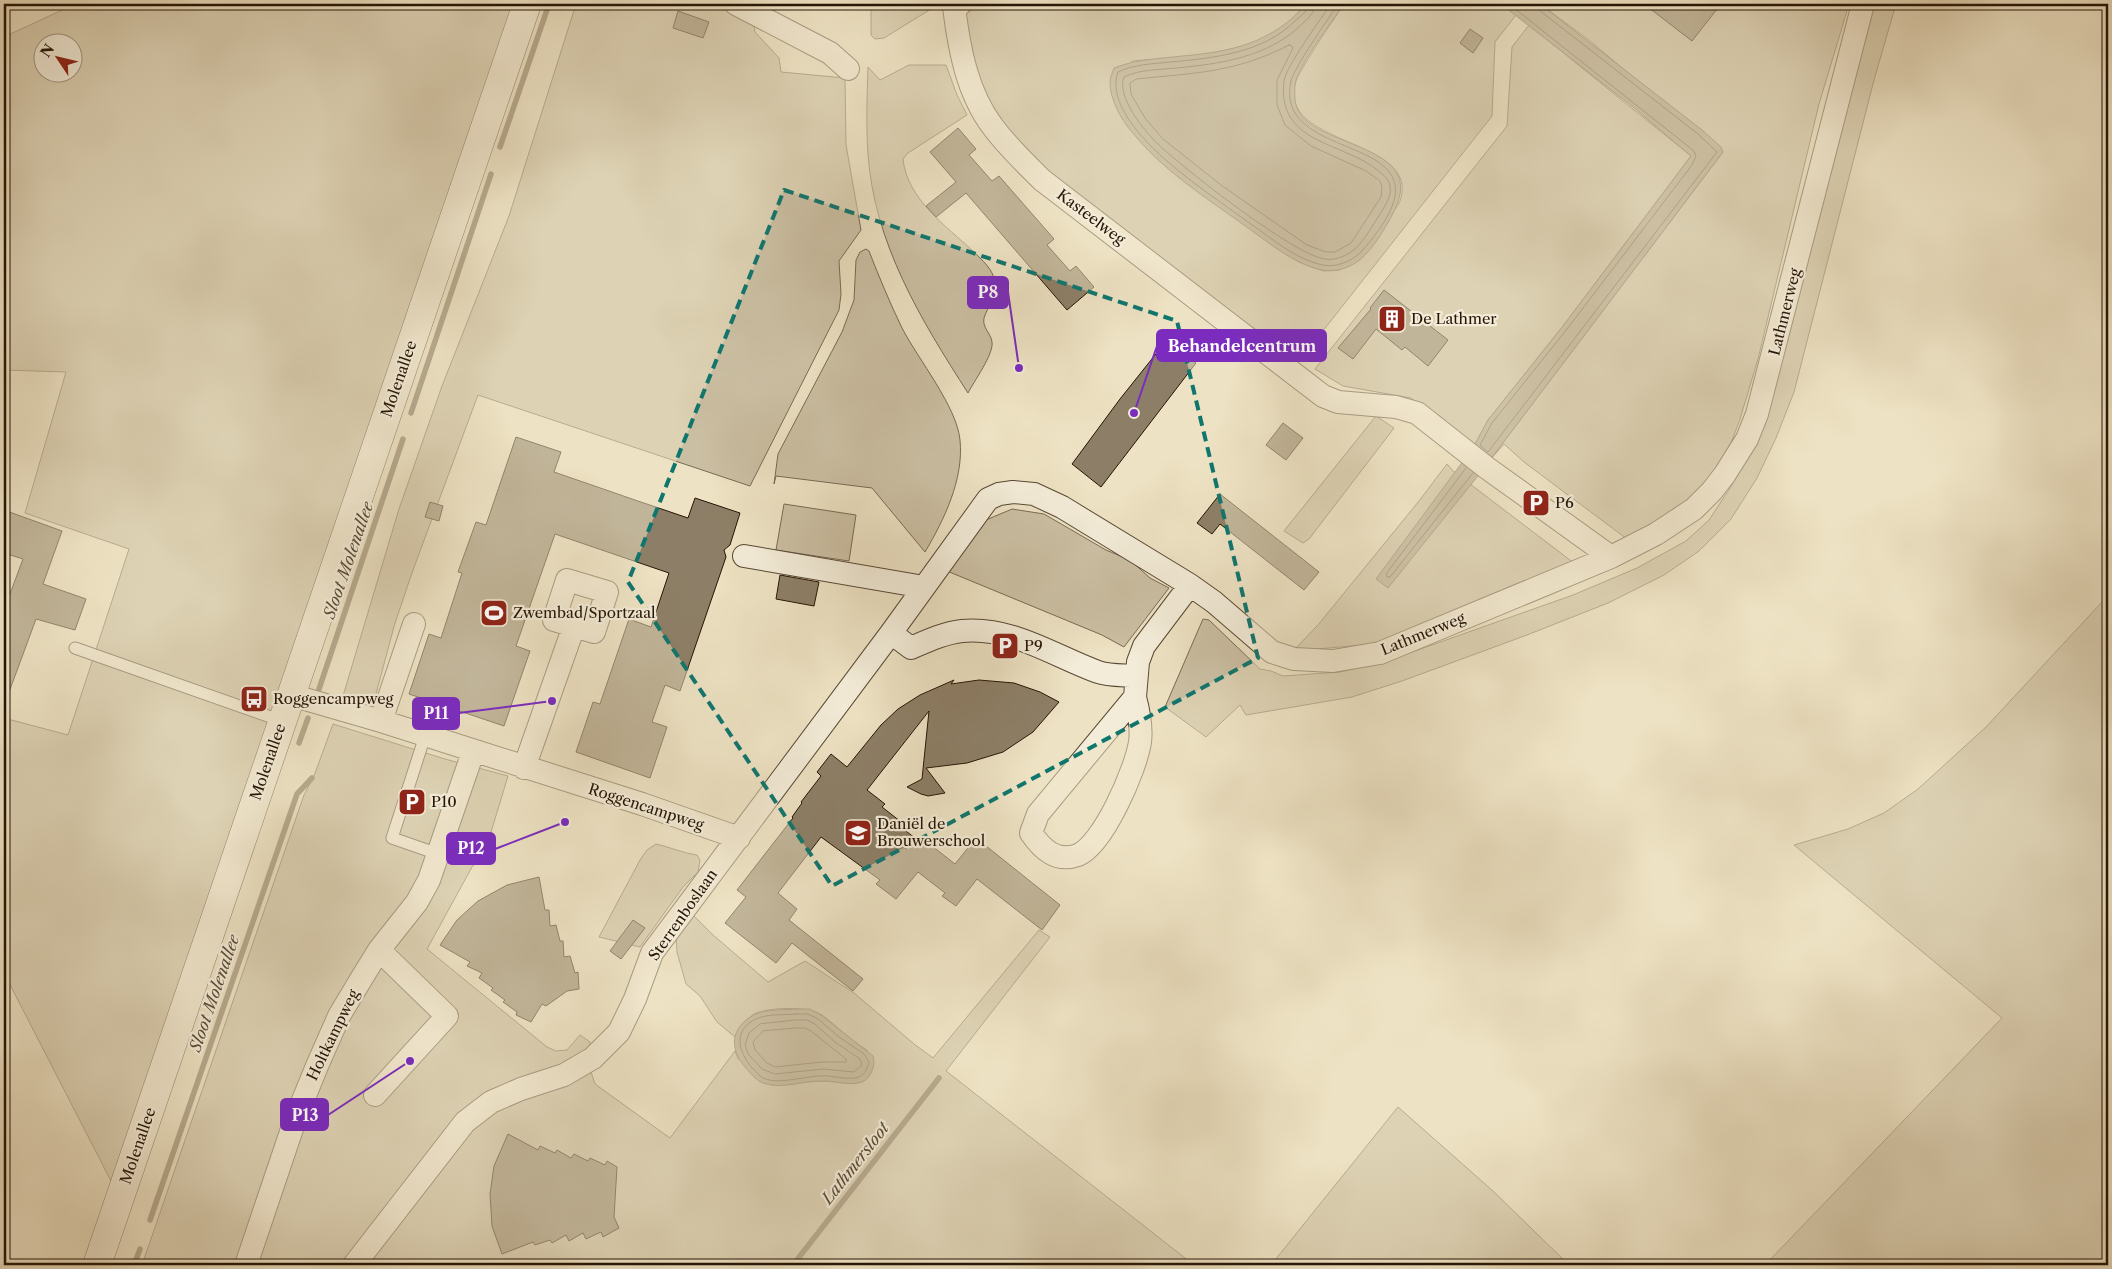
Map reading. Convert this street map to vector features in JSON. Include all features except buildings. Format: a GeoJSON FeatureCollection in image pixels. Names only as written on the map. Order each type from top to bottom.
{"type":"FeatureCollection","features":[{"type":"Feature","properties":{"kind":"main road","name":"Molenallee"},"geometry":{"type":"LineString","coordinates":[[97,1265],[527,4]]}},
{"type":"Feature","properties":{"kind":"street"},"geometry":{"type":"LineString","coordinates":[[736,4],[830,53],[848,69]]}},
{"type":"Feature","properties":{"kind":"street","name":"Kasteelweg"},"geometry":{"type":"LineString","coordinates":[[960,4],[954,7],[957,31],[965,66],[975,96],[992,126],[1020,158],[1056,191],[1323,396],[1338,402],[1396,407],[1417,413],[1466,452],[1611,557]]}},
{"type":"Feature","properties":{"kind":"street","name":"Lathmerweg"},"geometry":{"type":"LineString","coordinates":[[988,499],[999,494],[1013,492],[1034,494],[1076,515],[1190,585],[1214,602],[1272,652],[1294,659],[1332,661],[1380,653],[1611,557],[1656,534],[1694,509],[1726,474],[1747,439],[1758,414],[1863,4]]}},
{"type":"Feature","properties":{"kind":"street","name":"Sterrenboslaan"},"geometry":{"type":"LineString","coordinates":[[354,1265],[465,1122],[491,1102],[521,1089],[564,1075],[593,1058],[619,1032],[635,999],[652,953],[892,633],[988,499]]}},
{"type":"Feature","properties":{"kind":"street"},"geometry":{"type":"LineString","coordinates":[[744,556],[924,587]]}},
{"type":"Feature","properties":{"kind":"street"},"geometry":{"type":"LineString","coordinates":[[1135,686],[1038,814],[1031,833],[1039,845],[1049,854],[1065,857],[1079,854],[1095,840],[1125,791],[1140,742],[1140,725],[1135,686],[1138,662],[1144,646],[1190,585]]}},
{"type":"Feature","properties":{"kind":"street"},"geometry":{"type":"LineString","coordinates":[[380,721],[414,624]]}},
{"type":"Feature","properties":{"kind":"street"},"geometry":{"type":"LineString","coordinates":[[524,768],[574,626]]}},
{"type":"Feature","properties":{"kind":"street"},"geometry":{"type":"LineString","coordinates":[[892,633],[911,648],[935,638],[962,631],[988,631],[1023,640],[1056,652],[1135,686]]}},
{"type":"Feature","properties":{"kind":"street","name":"Roggencampweg"},"geometry":{"type":"LineString","coordinates":[[291,695],[380,721],[642,804],[738,838]]}},
{"type":"Feature","properties":{"kind":"street","name":"Holtkampweg"},"geometry":{"type":"LineString","coordinates":[[246,1265],[295,1120],[339,1016],[379,950],[416,902],[429,880],[473,752]]}},
{"type":"Feature","properties":{"kind":"street"},"geometry":{"type":"LineString","coordinates":[[374,1095],[447,1016],[379,950]]}},
{"type":"Feature","properties":{"kind":"lane"},"geometry":{"type":"LineString","coordinates":[[75,648],[282,721]]}},
{"type":"Feature","properties":{"kind":"lane"},"geometry":{"type":"LineString","coordinates":[[425,736],[392,838],[438,854]]}},
{"type":"Feature","properties":{"kind":"highlighted area"},"geometry":{"type":"Polygon","coordinates":[[[784,190],[1177,321],[1258,658],[832,886],[628,582],[784,190]]]}},
{"type":"Feature","properties":{"kind":"shaded area"},"geometry":{"type":"Polygon","coordinates":[[[75,4],[514,4],[112,1183],[4,973],[4,718],[68,735],[129,549],[25,513],[66,372],[4,370],[4,37],[75,4]]]}},
{"type":"Feature","properties":{"kind":"shaded area"},"geometry":{"type":"Polygon","coordinates":[[[576,4],[750,4],[755,32],[779,58],[781,72],[845,78],[846,145],[861,230],[839,261],[841,294],[839,310],[750,486],[478,395],[395,623],[373,705],[343,696],[399,509],[442,386],[509,216],[576,4]]]}},
{"type":"Feature","properties":{"kind":"shaded area"},"geometry":{"type":"Polygon","coordinates":[[[871,4],[939,4],[884,38],[875,39],[871,35],[871,4]]]}},
{"type":"Feature","properties":{"kind":"shaded area"},"geometry":{"type":"Polygon","coordinates":[[[982,4],[1306,4],[1281,28],[1266,37],[1248,44],[1209,54],[1132,61],[1150,152],[1205,196],[1299,262],[1323,271],[1340,270],[1396,208],[1400,201],[1401,180],[1390,165],[1371,152],[1325,131],[1306,119],[1295,102],[1296,81],[1298,77],[1344,4],[1501,4],[1516,15],[1495,42],[1492,116],[1300,360],[1242,320],[1046,173],[990,109],[976,81],[961,17],[982,4]]]}},
{"type":"Feature","properties":{"kind":"shaded area"},"geometry":{"type":"Polygon","coordinates":[[[1545,4],[1849,4],[1819,104],[1758,359],[1740,419],[1722,467],[1700,494],[1631,542],[1524,462],[1504,444],[1490,460],[1723,152],[1590,41],[1543,6],[1545,4]]]}},
{"type":"Feature","properties":{"kind":"shaded area"},"geometry":{"type":"Polygon","coordinates":[[[1871,4],[1896,4],[1874,80],[1794,392],[1776,438],[1757,478],[1731,519],[1699,551],[1664,575],[1608,603],[1402,681],[1352,697],[1246,715],[1240,705],[1206,737],[1165,707],[1203,619],[1209,620],[1260,669],[1283,676],[1340,672],[1384,662],[1573,595],[1637,568],[1686,541],[1709,520],[1732,485],[1749,454],[1871,4]]]}},
{"type":"Feature","properties":{"kind":"shaded area"},"geometry":{"type":"Polygon","coordinates":[[[1529,25],[1691,156],[1563,326],[1488,420],[1473,448],[1411,398],[1343,386],[1315,369],[1507,126],[1512,47],[1529,25]]]}},
{"type":"Feature","properties":{"kind":"shaded area"},"geometry":{"type":"Polygon","coordinates":[[[909,65],[946,65],[967,115],[908,153],[903,159],[912,187],[929,211],[983,261],[994,277],[995,291],[984,318],[985,328],[991,339],[992,347],[987,360],[968,393],[933,337],[903,280],[880,219],[872,187],[867,143],[868,67],[880,80],[909,65]]]}},
{"type":"Feature","properties":{"kind":"shaded area"},"geometry":{"type":"Polygon","coordinates":[[[866,249],[869,251],[902,328],[945,398],[957,427],[960,440],[959,469],[956,484],[945,513],[925,552],[872,488],[776,476],[774,484],[778,454],[842,332],[854,300],[856,260],[860,252],[866,249]]]}},
{"type":"Feature","properties":{"kind":"shaded area"},"geometry":{"type":"Polygon","coordinates":[[[1376,416],[1394,428],[1309,539],[1303,543],[1284,531],[1376,416]]]}},
{"type":"Feature","properties":{"kind":"shaded area"},"geometry":{"type":"Polygon","coordinates":[[[1447,464],[1453,471],[1583,570],[1375,644],[1293,651],[1318,625],[1447,464]]]}},
{"type":"Feature","properties":{"kind":"shaded area"},"geometry":{"type":"Polygon","coordinates":[[[784,504],[856,515],[849,561],[776,550],[784,504]]]}},
{"type":"Feature","properties":{"kind":"shaded area"},"geometry":{"type":"Polygon","coordinates":[[[1012,509],[1044,514],[1106,550],[1130,560],[1150,578],[1169,588],[1124,647],[1102,635],[947,571],[986,520],[1012,509]]]}},
{"type":"Feature","properties":{"kind":"shaded area"},"geometry":{"type":"Polygon","coordinates":[[[2102,602],[2108,607],[2108,1265],[1765,1265],[2002,1018],[1794,845],[1848,829],[1884,813],[1918,789],[1986,727],[2102,602]]]}},
{"type":"Feature","properties":{"kind":"shaded area"},"geometry":{"type":"Polygon","coordinates":[[[333,724],[445,759],[508,776],[485,852],[472,867],[427,949],[547,1047],[556,1051],[567,1050],[580,1035],[590,1042],[591,1072],[595,1084],[670,1138],[735,1051],[738,1059],[805,1082],[855,1083],[867,1050],[822,1015],[808,1010],[788,1008],[754,1014],[738,1030],[735,1037],[717,1022],[700,996],[686,984],[677,952],[676,932],[692,914],[713,935],[768,982],[805,961],[854,993],[933,1058],[1039,930],[1050,937],[946,1071],[1194,1265],[142,1265],[304,795],[314,776],[333,724]]]}},
{"type":"Feature","properties":{"kind":"shaded area"},"geometry":{"type":"Polygon","coordinates":[[[656,844],[697,855],[700,860],[698,872],[683,887],[640,947],[599,937],[640,860],[647,850],[656,844]]]}},
{"type":"Feature","properties":{"kind":"shaded area"},"geometry":{"type":"Polygon","coordinates":[[[1398,1107],[1493,1191],[1569,1265],[1271,1265],[1398,1107]]]}},
{"type":"Feature","properties":{"kind":"water"},"geometry":{"type":"Polygon","coordinates":[[[1306,4],[1344,4],[1311,52],[1296,80],[1295,99],[1302,116],[1318,129],[1382,158],[1396,172],[1400,191],[1391,217],[1371,248],[1354,264],[1333,271],[1311,267],[1281,251],[1170,170],[1143,145],[1127,126],[1120,115],[1110,89],[1110,79],[1114,68],[1139,61],[1217,52],[1250,43],[1265,37],[1279,28],[1306,4]]]}},
{"type":"Feature","properties":{"kind":"water"},"geometry":{"type":"Polygon","coordinates":[[[1501,4],[1540,4],[1702,130],[1721,147],[1723,152],[1490,460],[1473,448],[1488,420],[1563,326],[1691,156],[1633,107],[1501,4]]]}},
{"type":"Feature","properties":{"kind":"water"},"geometry":{"type":"Polygon","coordinates":[[[1464,460],[1481,472],[1388,588],[1376,579],[1464,460]]]}},
{"type":"Feature","properties":{"kind":"water"},"geometry":{"type":"Polygon","coordinates":[[[810,1009],[821,1015],[873,1056],[873,1067],[868,1078],[853,1084],[816,1081],[778,1086],[763,1083],[754,1077],[740,1061],[737,1054],[735,1046],[736,1032],[746,1020],[758,1013],[810,1009]]]}},
{"type":"Feature","properties":{"kind":"waterway","name":"Sloot Molenallee"},"geometry":{"type":"LineString","coordinates":[[500,147],[549,4]]}},
{"type":"Feature","properties":{"kind":"waterway","name":"Sloot Molenallee"},"geometry":{"type":"LineString","coordinates":[[411,413],[491,174]]}},
{"type":"Feature","properties":{"kind":"waterway","name":"Sloot Molenallee"},"geometry":{"type":"LineString","coordinates":[[319,689],[403,439]]}},
{"type":"Feature","properties":{"kind":"waterway","name":"Sloot Molenallee"},"geometry":{"type":"LineString","coordinates":[[299,743],[308,718]]}},
{"type":"Feature","properties":{"kind":"waterway","name":"Sloot Molenallee"},"geometry":{"type":"LineString","coordinates":[[150,1220],[297,794],[312,778]]}},
{"type":"Feature","properties":{"kind":"waterway","name":"Lathmersloot"},"geometry":{"type":"LineString","coordinates":[[793,1265],[939,1078]]}},
{"type":"Feature","properties":{"kind":"waterway","name":"Sloot Molenallee"},"geometry":{"type":"LineString","coordinates":[[134,1265],[140,1249]]}},
{"type":"Feature","properties":{"kind":"place","name":"De Lathmer"},"geometry":{"type":"Point","coordinates":[1392,319]}},
{"type":"Feature","properties":{"kind":"place","name":"P8"},"geometry":{"type":"Point","coordinates":[1019,368]}},
{"type":"Feature","properties":{"kind":"place","name":"Behandelcentrum"},"geometry":{"type":"Point","coordinates":[1134,413]}},
{"type":"Feature","properties":{"kind":"place","name":"P6"},"geometry":{"type":"Point","coordinates":[1536,503]}},
{"type":"Feature","properties":{"kind":"place","name":"Zwembad/Sportzaal"},"geometry":{"type":"Point","coordinates":[494,613]}},
{"type":"Feature","properties":{"kind":"place","name":"P9"},"geometry":{"type":"Point","coordinates":[1005,646]}},
{"type":"Feature","properties":{"kind":"place","name":"Roggencampweg"},"geometry":{"type":"Point","coordinates":[254,699]}},
{"type":"Feature","properties":{"kind":"place","name":"P11"},"geometry":{"type":"Point","coordinates":[552,701]}},
{"type":"Feature","properties":{"kind":"place","name":"P10"},"geometry":{"type":"Point","coordinates":[412,802]}},
{"type":"Feature","properties":{"kind":"place","name":"P12"},"geometry":{"type":"Point","coordinates":[565,822]}},
{"type":"Feature","properties":{"kind":"place","name":"Daniël de Brouwerschool"},"geometry":{"type":"Point","coordinates":[858,833]}},
{"type":"Feature","properties":{"kind":"place","name":"P13"},"geometry":{"type":"Point","coordinates":[410,1061]}}]}
